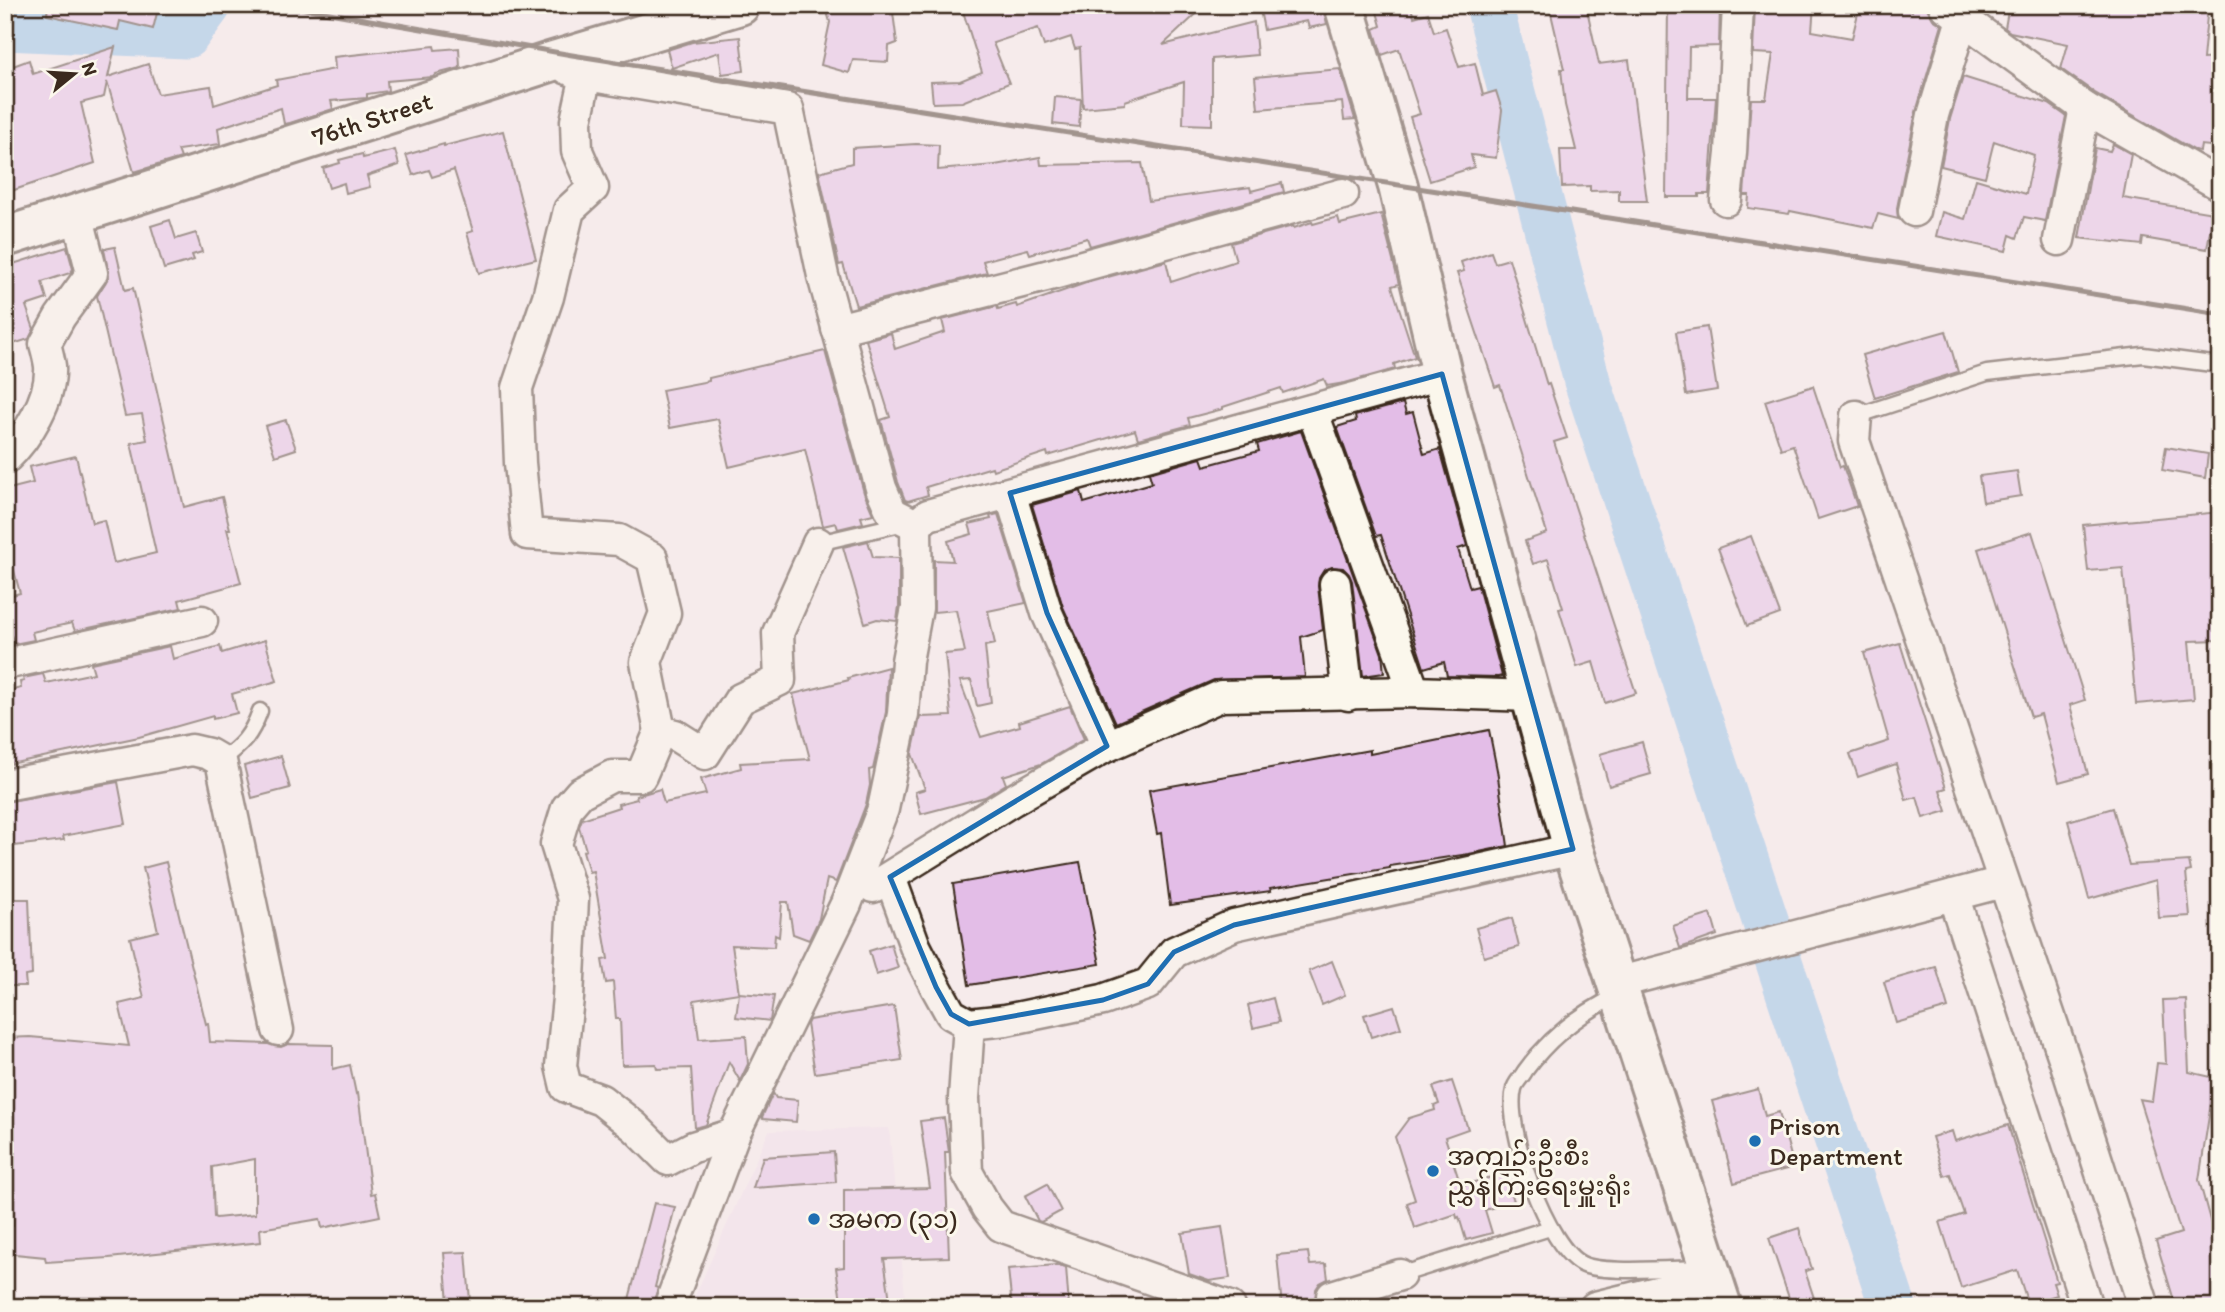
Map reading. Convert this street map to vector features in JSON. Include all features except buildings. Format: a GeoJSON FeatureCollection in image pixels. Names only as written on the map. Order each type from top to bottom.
{"type":"FeatureCollection","features":[{"type":"Feature","properties":{"kind":"street","name":"76th Street"},"geometry":{"type":"LineString","coordinates":[[5,237],[550,62],[740,5]]}},
{"type":"Feature","properties":{"kind":"street"},"geometry":{"type":"LineString","coordinates":[[1344,5],[1398,186],[1442,374],[1573,849],[1715,1284],[1595,1307]]}},
{"type":"Feature","properties":{"kind":"street"},"geometry":{"type":"LineString","coordinates":[[1726,200],[1731,153],[1738,5]]}},
{"type":"Feature","properties":{"kind":"street"},"geometry":{"type":"LineString","coordinates":[[1914,211],[1953,12],[2085,108],[2220,185]]}},
{"type":"Feature","properties":{"kind":"street"},"geometry":{"type":"LineString","coordinates":[[550,62],[586,75],[788,108],[822,276],[884,498],[892,513],[913,524]]}},
{"type":"Feature","properties":{"kind":"street"},"geometry":{"type":"LineString","coordinates":[[586,75],[576,121],[577,151],[593,188],[569,210],[548,297],[517,388],[520,463],[527,534],[619,540],[652,558],[665,613],[646,662],[660,731],[641,776],[612,776],[580,793],[567,808],[556,844],[573,900],[561,1066],[566,1087],[601,1100],[635,1127],[668,1160],[693,1147],[734,1135]]}},
{"type":"Feature","properties":{"kind":"street"},"geometry":{"type":"LineString","coordinates":[[2059,240],[2085,108]]}},
{"type":"Feature","properties":{"kind":"street"},"geometry":{"type":"LineString","coordinates":[[837,329],[1046,276],[1343,194]]}},
{"type":"Feature","properties":{"kind":"street"},"geometry":{"type":"LineString","coordinates":[[5,459],[25,439],[35,422],[50,368],[45,344],[60,317],[92,273],[77,214]]}},
{"type":"Feature","properties":{"kind":"street"},"geometry":{"type":"LineString","coordinates":[[913,524],[928,516],[1442,374]]}},
{"type":"Feature","properties":{"kind":"street"},"geometry":{"type":"LineString","coordinates":[[1312,410],[1414,692]]}},
{"type":"Feature","properties":{"kind":"street"},"geometry":{"type":"LineString","coordinates":[[1856,416],[1854,441],[2066,1064],[2144,1307]]}},
{"type":"Feature","properties":{"kind":"street"},"geometry":{"type":"LineString","coordinates":[[1010,493],[1047,613],[1107,746]]}},
{"type":"Feature","properties":{"kind":"street"},"geometry":{"type":"LineString","coordinates":[[669,1307],[734,1135],[846,904],[883,809],[904,714],[908,661],[917,608],[913,524]]}},
{"type":"Feature","properties":{"kind":"street"},"geometry":{"type":"LineString","coordinates":[[660,731],[676,735],[705,754],[740,699],[780,680],[779,633],[818,542]]}},
{"type":"Feature","properties":{"kind":"street"},"geometry":{"type":"LineString","coordinates":[[1335,584],[1348,695]]}},
{"type":"Feature","properties":{"kind":"street"},"geometry":{"type":"LineString","coordinates":[[5,664],[202,621]]}},
{"type":"Feature","properties":{"kind":"street"},"geometry":{"type":"LineString","coordinates":[[846,904],[1013,800],[1107,746],[1221,696],[1414,692],[1531,696]]}},
{"type":"Feature","properties":{"kind":"street"},"geometry":{"type":"LineString","coordinates":[[5,785],[192,750],[209,754],[221,761],[278,1030]]}},
{"type":"Feature","properties":{"kind":"street"},"geometry":{"type":"LineString","coordinates":[[890,877],[915,946],[936,987],[951,1014],[969,1024],[1006,1020],[1103,1000],[1148,984],[1174,952],[1234,925],[1573,849]]}},
{"type":"Feature","properties":{"kind":"street"},"geometry":{"type":"LineString","coordinates":[[1618,988],[1704,959],[2003,882]]}},
{"type":"Feature","properties":{"kind":"street"},"geometry":{"type":"LineString","coordinates":[[1953,895],[2087,1307]]}},
{"type":"Feature","properties":{"kind":"street"},"geometry":{"type":"LineString","coordinates":[[969,1024],[964,1098],[967,1172],[987,1209],[1001,1226],[1230,1307]]}},
{"type":"Feature","properties":{"kind":"street"},"geometry":{"type":"LineString","coordinates":[[1333,1307],[1332,1296],[1399,1275]]}},
{"type":"Feature","properties":{"kind":"lane"},"geometry":{"type":"LineString","coordinates":[[1856,416],[1987,373],[2143,355],[2220,365]]}},
{"type":"Feature","properties":{"kind":"lane"},"geometry":{"type":"LineString","coordinates":[[818,542],[913,524]]}},
{"type":"Feature","properties":{"kind":"lane"},"geometry":{"type":"LineString","coordinates":[[221,761],[243,743],[253,730],[260,711]]}},
{"type":"Feature","properties":{"kind":"lane"},"geometry":{"type":"LineString","coordinates":[[1618,988],[1566,1028],[1534,1059],[1514,1088],[1513,1122],[1537,1202],[1565,1252],[1584,1265],[1715,1284]]}},
{"type":"Feature","properties":{"kind":"lane"},"geometry":{"type":"LineString","coordinates":[[1399,1275],[1550,1228]]}},
{"type":"Feature","properties":{"kind":"highlighted area"},"geometry":{"type":"Polygon","coordinates":[[[1442,374],[1573,849],[1234,925],[1174,952],[1148,984],[1103,1000],[969,1024],[951,1014],[936,987],[890,877],[1107,746],[1047,613],[1010,493],[1442,374]]]}},
{"type":"Feature","properties":{"kind":"shaded area","name":"အမက (၃၁)"},"geometry":{"type":"Polygon","coordinates":[[[889,1128],[906,1307],[690,1307],[769,1131],[889,1128]]]}},
{"type":"Feature","properties":{"kind":"waterway"},"geometry":{"type":"LineString","coordinates":[[5,27],[186,35],[208,5]]}},
{"type":"Feature","properties":{"kind":"waterway"},"geometry":{"type":"LineString","coordinates":[[1489,5],[1587,381],[1893,1307]]}},
{"type":"Feature","properties":{"kind":"railway"},"geometry":{"type":"LineString","coordinates":[[283,5],[572,55],[2220,314]]}},
{"type":"Feature","properties":{"kind":"place","name":"Prison Department"},"geometry":{"type":"Point","coordinates":[1755,1141]}},
{"type":"Feature","properties":{"kind":"place","name":"အကျဉ်းဦးစီး ညွှန်ကြးရေးမှူးရုံး"},"geometry":{"type":"Point","coordinates":[1433,1171]}},
{"type":"Feature","properties":{"kind":"place","name":"အမက (၃၁)"},"geometry":{"type":"Point","coordinates":[814,1219]}}]}
